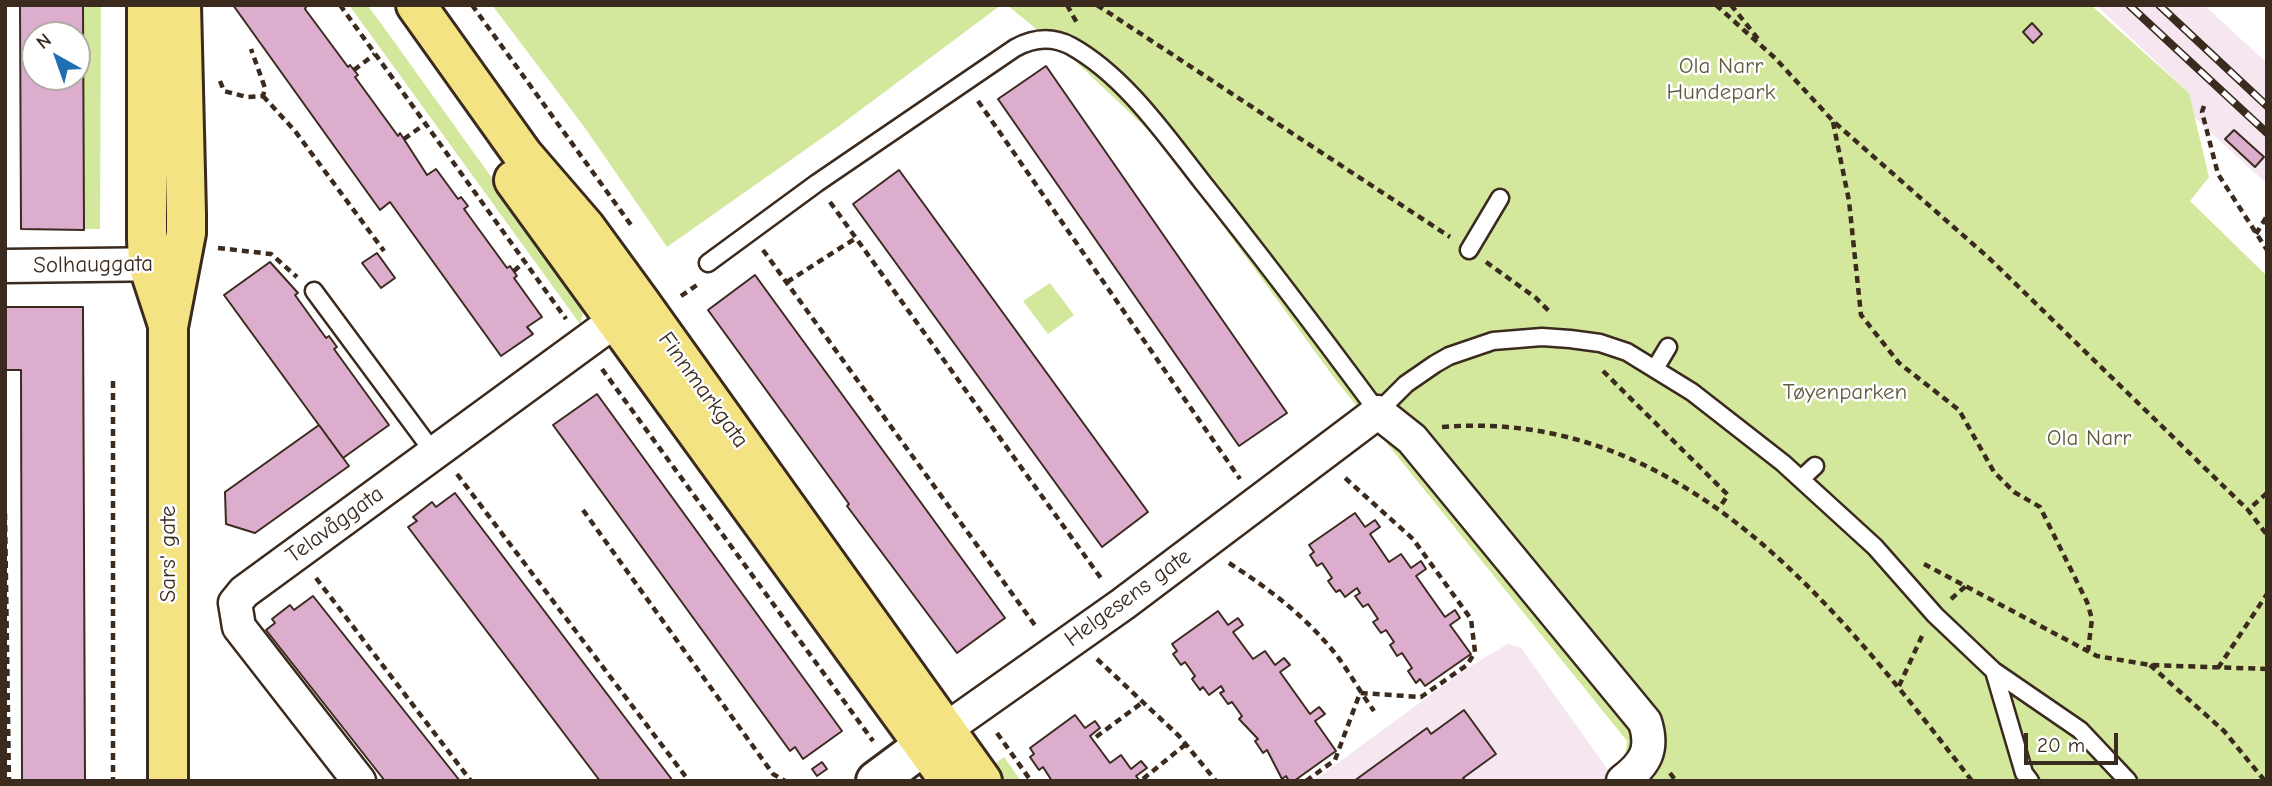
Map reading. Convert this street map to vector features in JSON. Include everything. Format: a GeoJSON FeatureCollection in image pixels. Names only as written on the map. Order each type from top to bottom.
{"type":"FeatureCollection","features":[{"type":"Feature","properties":{"kind":"main road","name":"Sars' gate"},"geometry":{"type":"LineString","coordinates":[[147,5],[181,258]]}},
{"type":"Feature","properties":{"kind":"main road","name":"Sars' gate"},"geometry":{"type":"LineString","coordinates":[[168,781],[168,327],[186,214],[181,5]]}},
{"type":"Feature","properties":{"kind":"main road","name":"Finnmarkgata"},"geometry":{"type":"LineString","coordinates":[[388,5],[616,320],[935,737],[982,781]]}},
{"type":"Feature","properties":{"kind":"main road","name":"Finnmarkgata"},"geometry":{"type":"LineString","coordinates":[[416,5],[523,155],[601,248],[935,737],[949,781]]}},
{"type":"Feature","properties":{"kind":"street","name":"Solhauggata"},"geometry":{"type":"LineString","coordinates":[[5,266],[181,258]]}},
{"type":"Feature","properties":{"kind":"street","name":"Telavåggata"},"geometry":{"type":"LineString","coordinates":[[359,781],[239,626],[235,603],[244,592],[442,459],[616,320]]}},
{"type":"Feature","properties":{"kind":"street","name":"Helgesens gate"},"geometry":{"type":"LineString","coordinates":[[876,763],[935,737],[1123,604],[1378,412]]}},
{"type":"Feature","properties":{"kind":"street"},"geometry":{"type":"LineString","coordinates":[[1378,412],[1412,439],[1632,703],[1647,729],[1649,754],[1638,769],[1623,781]]}},
{"type":"Feature","properties":{"kind":"lane"},"geometry":{"type":"LineString","coordinates":[[708,263],[817,183],[1029,40],[1056,41],[1086,56],[1126,92],[1171,143],[1378,412],[1406,384],[1460,352],[1493,341],[1520,338],[1570,339],[1600,343],[1627,352],[1656,367],[1737,425],[1801,479],[1875,547],[1934,615],[1994,671],[2080,730],[2128,781]]}},
{"type":"Feature","properties":{"kind":"lane"},"geometry":{"type":"LineString","coordinates":[[1469,250],[1500,198]]}},
{"type":"Feature","properties":{"kind":"lane"},"geometry":{"type":"LineString","coordinates":[[314,291],[442,459]]}},
{"type":"Feature","properties":{"kind":"lane"},"geometry":{"type":"LineString","coordinates":[[1656,367],[1668,347]]}},
{"type":"Feature","properties":{"kind":"lane"},"geometry":{"type":"LineString","coordinates":[[1801,479],[1815,466]]}},
{"type":"Feature","properties":{"kind":"lane"},"geometry":{"type":"LineString","coordinates":[[1994,671],[2024,773],[2030,781]]}},
{"type":"Feature","properties":{"kind":"path"},"geometry":{"type":"LineString","coordinates":[[340,5],[571,325]]}},
{"type":"Feature","properties":{"kind":"path"},"geometry":{"type":"LineString","coordinates":[[1097,5],[1469,250],[1536,298],[1570,339],[1728,495],[1719,508]]}},
{"type":"Feature","properties":{"kind":"path"},"geometry":{"type":"LineString","coordinates":[[1716,5],[1775,58]]}},
{"type":"Feature","properties":{"kind":"path"},"geometry":{"type":"LineString","coordinates":[[1731,5],[1833,121],[1990,259],[2248,510],[2267,535]]}},
{"type":"Feature","properties":{"kind":"path"},"geometry":{"type":"LineString","coordinates":[[251,49],[265,88],[263,96]]}},
{"type":"Feature","properties":{"kind":"path"},"geometry":{"type":"LineString","coordinates":[[354,70],[375,54]]}},
{"type":"Feature","properties":{"kind":"path"},"geometry":{"type":"LineString","coordinates":[[217,73],[224,91],[247,97],[263,96]]}},
{"type":"Feature","properties":{"kind":"path"},"geometry":{"type":"LineString","coordinates":[[965,82],[1241,480]]}},
{"type":"Feature","properties":{"kind":"path"},"geometry":{"type":"LineString","coordinates":[[263,96],[295,131],[384,251]]}},
{"type":"Feature","properties":{"kind":"path"},"geometry":{"type":"LineString","coordinates":[[2204,106],[2202,112],[2218,174],[2267,250]]}},
{"type":"Feature","properties":{"kind":"path"},"geometry":{"type":"LineString","coordinates":[[1833,121],[1849,201],[1861,315],[1899,363],[1959,410],[1994,471],[2014,492],[2040,507],[2087,602],[2092,619],[2088,651]]}},
{"type":"Feature","properties":{"kind":"path"},"geometry":{"type":"LineString","coordinates":[[404,139],[425,124]]}},
{"type":"Feature","properties":{"kind":"path"},"geometry":{"type":"LineString","coordinates":[[817,183],[1104,582]]}},
{"type":"Feature","properties":{"kind":"path"},"geometry":{"type":"LineString","coordinates":[[2256,234],[2267,216]]}},
{"type":"Feature","properties":{"kind":"path"},"geometry":{"type":"LineString","coordinates":[[750,233],[1038,629]]}},
{"type":"Feature","properties":{"kind":"path"},"geometry":{"type":"LineString","coordinates":[[787,282],[856,238]]}},
{"type":"Feature","properties":{"kind":"path"},"geometry":{"type":"LineString","coordinates":[[181,258],[271,254],[314,291]]}},
{"type":"Feature","properties":{"kind":"path"},"geometry":{"type":"LineString","coordinates":[[514,271],[524,262]]}},
{"type":"Feature","properties":{"kind":"path"},"geometry":{"type":"LineString","coordinates":[[598,363],[876,763]]}},
{"type":"Feature","properties":{"kind":"path"},"geometry":{"type":"LineString","coordinates":[[113,381],[113,781]]}},
{"type":"Feature","properties":{"kind":"path"},"geometry":{"type":"LineString","coordinates":[[1412,439],[1429,428],[1456,426],[1525,430],[1573,439],[1660,472],[1719,508],[1782,560],[1822,600],[1899,686],[1972,781]]}},
{"type":"Feature","properties":{"kind":"path"},"geometry":{"type":"LineString","coordinates":[[442,459],[689,781]]}},
{"type":"Feature","properties":{"kind":"path"},"geometry":{"type":"LineString","coordinates":[[1344,477],[1413,539],[1471,619],[1475,652],[1467,664],[1420,696],[1360,693]]}},
{"type":"Feature","properties":{"kind":"path"},"geometry":{"type":"LineString","coordinates":[[2248,510],[2267,493]]}},
{"type":"Feature","properties":{"kind":"path"},"geometry":{"type":"LineString","coordinates":[[583,510],[773,774],[785,781]]}},
{"type":"Feature","properties":{"kind":"path"},"geometry":{"type":"LineString","coordinates":[[5,513],[9,781]]}},
{"type":"Feature","properties":{"kind":"path"},"geometry":{"type":"LineString","coordinates":[[1875,547],[1913,559],[1948,576],[2097,656],[2150,665],[2267,670]]}},
{"type":"Feature","properties":{"kind":"path"},"geometry":{"type":"LineString","coordinates":[[1228,562],[1266,587],[1317,633],[1335,653],[1374,711]]}},
{"type":"Feature","properties":{"kind":"path"},"geometry":{"type":"LineString","coordinates":[[308,568],[471,781]]}},
{"type":"Feature","properties":{"kind":"path"},"geometry":{"type":"LineString","coordinates":[[2217,669],[2267,594]]}},
{"type":"Feature","properties":{"kind":"path"},"geometry":{"type":"LineString","coordinates":[[1097,658],[1186,744],[1216,781]]}},
{"type":"Feature","properties":{"kind":"path"},"geometry":{"type":"LineString","coordinates":[[2150,665],[2224,731],[2265,781]]}},
{"type":"Feature","properties":{"kind":"path"},"geometry":{"type":"LineString","coordinates":[[1306,781],[1335,760],[1360,693]]}},
{"type":"Feature","properties":{"kind":"path"},"geometry":{"type":"LineString","coordinates":[[1096,737],[1143,702]]}},
{"type":"Feature","properties":{"kind":"path"},"geometry":{"type":"LineString","coordinates":[[996,732],[1031,781]]}},
{"type":"Feature","properties":{"kind":"path"},"geometry":{"type":"LineString","coordinates":[[1143,779],[1186,744]]}},
{"type":"Feature","properties":{"kind":"shaded area"},"geometry":{"type":"Polygon","coordinates":[[[2096,5],[2204,5],[2267,63],[2267,184],[2194,117],[2189,93],[2096,5]]]}},
{"type":"Feature","properties":{"kind":"shaded area"},"geometry":{"type":"Polygon","coordinates":[[[1508,644],[1521,648],[1613,777],[1607,781],[1313,781],[1466,669],[1508,644]]]}},
{"type":"Feature","properties":{"kind":"green space"},"geometry":{"type":"Polygon","coordinates":[[[83,5],[101,5],[100,229],[83,229],[83,91],[91,91],[91,21],[83,21],[83,5]]]}},
{"type":"Feature","properties":{"kind":"green space"},"geometry":{"type":"Polygon","coordinates":[[[349,5],[367,5],[380,22],[581,302],[583,314],[580,324],[349,5]]]}},
{"type":"Feature","properties":{"kind":"green space"},"geometry":{"type":"Polygon","coordinates":[[[492,5],[1001,5],[839,126],[667,247],[585,128],[492,5]]]}},
{"type":"Feature","properties":{"kind":"green space","name":"Tøyenparken"},"geometry":{"type":"Polygon","coordinates":[[[1007,5],[2091,5],[2189,93],[2209,177],[2190,201],[2267,276],[2267,781],[1622,781],[1627,741],[1335,379],[1164,145],[1073,59],[1007,5]]]}},
{"type":"Feature","properties":{"kind":"green space"},"geometry":{"type":"Polygon","coordinates":[[[1050,283],[1074,315],[1048,334],[1023,301],[1050,283]]]}},
{"type":"Feature","properties":{"kind":"green space"},"geometry":{"type":"Polygon","coordinates":[[[1004,757],[1021,781],[1005,781],[993,765],[1004,757]]]}},
{"type":"Feature","properties":{"kind":"building"},"geometry":{"type":"Polygon","coordinates":[[[20,5],[83,5],[83,21],[21,21],[21,91],[83,91],[84,230],[21,229],[20,5]]]}},
{"type":"Feature","properties":{"kind":"building"},"geometry":{"type":"Polygon","coordinates":[[[233,5],[307,5],[305,9],[348,67],[350,65],[358,75],[355,77],[398,136],[400,133],[427,175],[436,169],[458,199],[461,197],[468,206],[464,209],[507,268],[510,266],[517,276],[514,278],[542,317],[527,327],[533,334],[501,356],[390,202],[380,210],[233,5]]]}},
{"type":"Feature","properties":{"kind":"building"},"geometry":{"type":"Polygon","coordinates":[[[2032,23],[2042,34],[2033,43],[2023,32],[2032,23]]]}},
{"type":"Feature","properties":{"kind":"building"},"geometry":{"type":"Polygon","coordinates":[[[1046,66],[1287,413],[1239,446],[998,99],[1046,66]]]}},
{"type":"Feature","properties":{"kind":"building"},"geometry":{"type":"Polygon","coordinates":[[[2234,130],[2264,157],[2255,167],[2225,139],[2234,130]]]}},
{"type":"Feature","properties":{"kind":"building"},"geometry":{"type":"Polygon","coordinates":[[[899,170],[1148,512],[1102,547],[853,204],[899,170]]]}},
{"type":"Feature","properties":{"kind":"building"},"geometry":{"type":"Polygon","coordinates":[[[377,253],[395,278],[381,288],[362,263],[377,253]]]}},
{"type":"Feature","properties":{"kind":"building"},"geometry":{"type":"Polygon","coordinates":[[[270,262],[298,293],[295,295],[326,338],[329,336],[337,347],[334,349],[389,425],[343,458],[224,295],[270,262]]]}},
{"type":"Feature","properties":{"kind":"building"},"geometry":{"type":"Polygon","coordinates":[[[755,275],[1005,618],[957,653],[847,506],[849,504],[708,310],[755,275]]]}},
{"type":"Feature","properties":{"kind":"building"},"geometry":{"type":"Polygon","coordinates":[[[5,307],[83,307],[85,781],[22,781],[21,370],[5,370],[5,307]]]}},
{"type":"Feature","properties":{"kind":"building"},"geometry":{"type":"Polygon","coordinates":[[[597,394],[842,731],[803,759],[795,747],[790,751],[553,425],[597,394]]]}},
{"type":"Feature","properties":{"kind":"building"},"geometry":{"type":"Polygon","coordinates":[[[319,425],[349,466],[255,533],[226,524],[225,492],[319,425]]]}},
{"type":"Feature","properties":{"kind":"building"},"geometry":{"type":"Polygon","coordinates":[[[455,493],[673,781],[600,781],[408,527],[417,521],[413,517],[432,502],[436,507],[455,493]]]}},
{"type":"Feature","properties":{"kind":"building"},"geometry":{"type":"Polygon","coordinates":[[[1355,513],[1365,527],[1375,520],[1380,527],[1370,534],[1389,562],[1401,554],[1411,568],[1421,561],[1426,569],[1416,576],[1445,617],[1455,610],[1460,618],[1450,625],[1471,654],[1425,686],[1420,679],[1416,683],[1408,671],[1412,668],[1402,653],[1397,656],[1390,645],[1394,642],[1386,630],[1381,633],[1373,622],[1378,619],[1368,604],[1363,607],[1355,596],[1360,593],[1357,588],[1345,597],[1340,590],[1336,592],[1328,581],[1332,578],[1322,563],[1317,566],[1310,555],[1314,552],[1309,545],[1355,513]]]}},
{"type":"Feature","properties":{"kind":"building"},"geometry":{"type":"Polygon","coordinates":[[[313,596],[460,781],[385,781],[266,630],[275,623],[272,619],[290,605],[294,610],[313,596]]]}},
{"type":"Feature","properties":{"kind":"building"},"geometry":{"type":"Polygon","coordinates":[[[1218,611],[1228,625],[1238,618],[1243,625],[1233,632],[1253,659],[1265,651],[1275,665],[1284,658],[1290,665],[1280,672],[1310,714],[1319,707],[1325,714],[1315,721],[1336,751],[1294,781],[1289,781],[1286,776],[1282,779],[1267,750],[1263,753],[1255,741],[1258,739],[1239,719],[1242,716],[1232,702],[1228,704],[1220,693],[1224,691],[1221,686],[1209,695],[1203,687],[1200,690],[1192,679],[1195,676],[1185,662],[1181,665],[1173,654],[1177,651],[1172,644],[1218,611]]]}},
{"type":"Feature","properties":{"kind":"building"},"geometry":{"type":"Polygon","coordinates":[[[1464,710],[1496,754],[1463,778],[1466,781],[1354,781],[1427,728],[1431,734],[1464,710]]]}},
{"type":"Feature","properties":{"kind":"building"},"geometry":{"type":"Polygon","coordinates":[[[1075,715],[1085,728],[1095,721],[1100,728],[1090,736],[1110,763],[1121,755],[1131,769],[1141,761],[1147,768],[1136,776],[1140,781],[1052,781],[1043,767],[1039,770],[1030,757],[1034,754],[1030,748],[1075,715]]]}},
{"type":"Feature","properties":{"kind":"building"},"geometry":{"type":"Polygon","coordinates":[[[822,762],[827,769],[817,776],[812,769],[822,762]]]}},
{"type":"Feature","properties":{"kind":"railway"},"geometry":{"type":"LineString","coordinates":[[2129,5],[2267,133]]}},
{"type":"Feature","properties":{"kind":"railway"},"geometry":{"type":"LineString","coordinates":[[2159,5],[2267,106]]}},
{"type":"Feature","properties":{"kind":"park label","name":"Ola Narr Hundepark"},"geometry":{"type":"Point","coordinates":[1721,79]}},
{"type":"Feature","properties":{"kind":"park label","name":"Ola Narr"},"geometry":{"type":"Point","coordinates":[2089,438]}}]}
